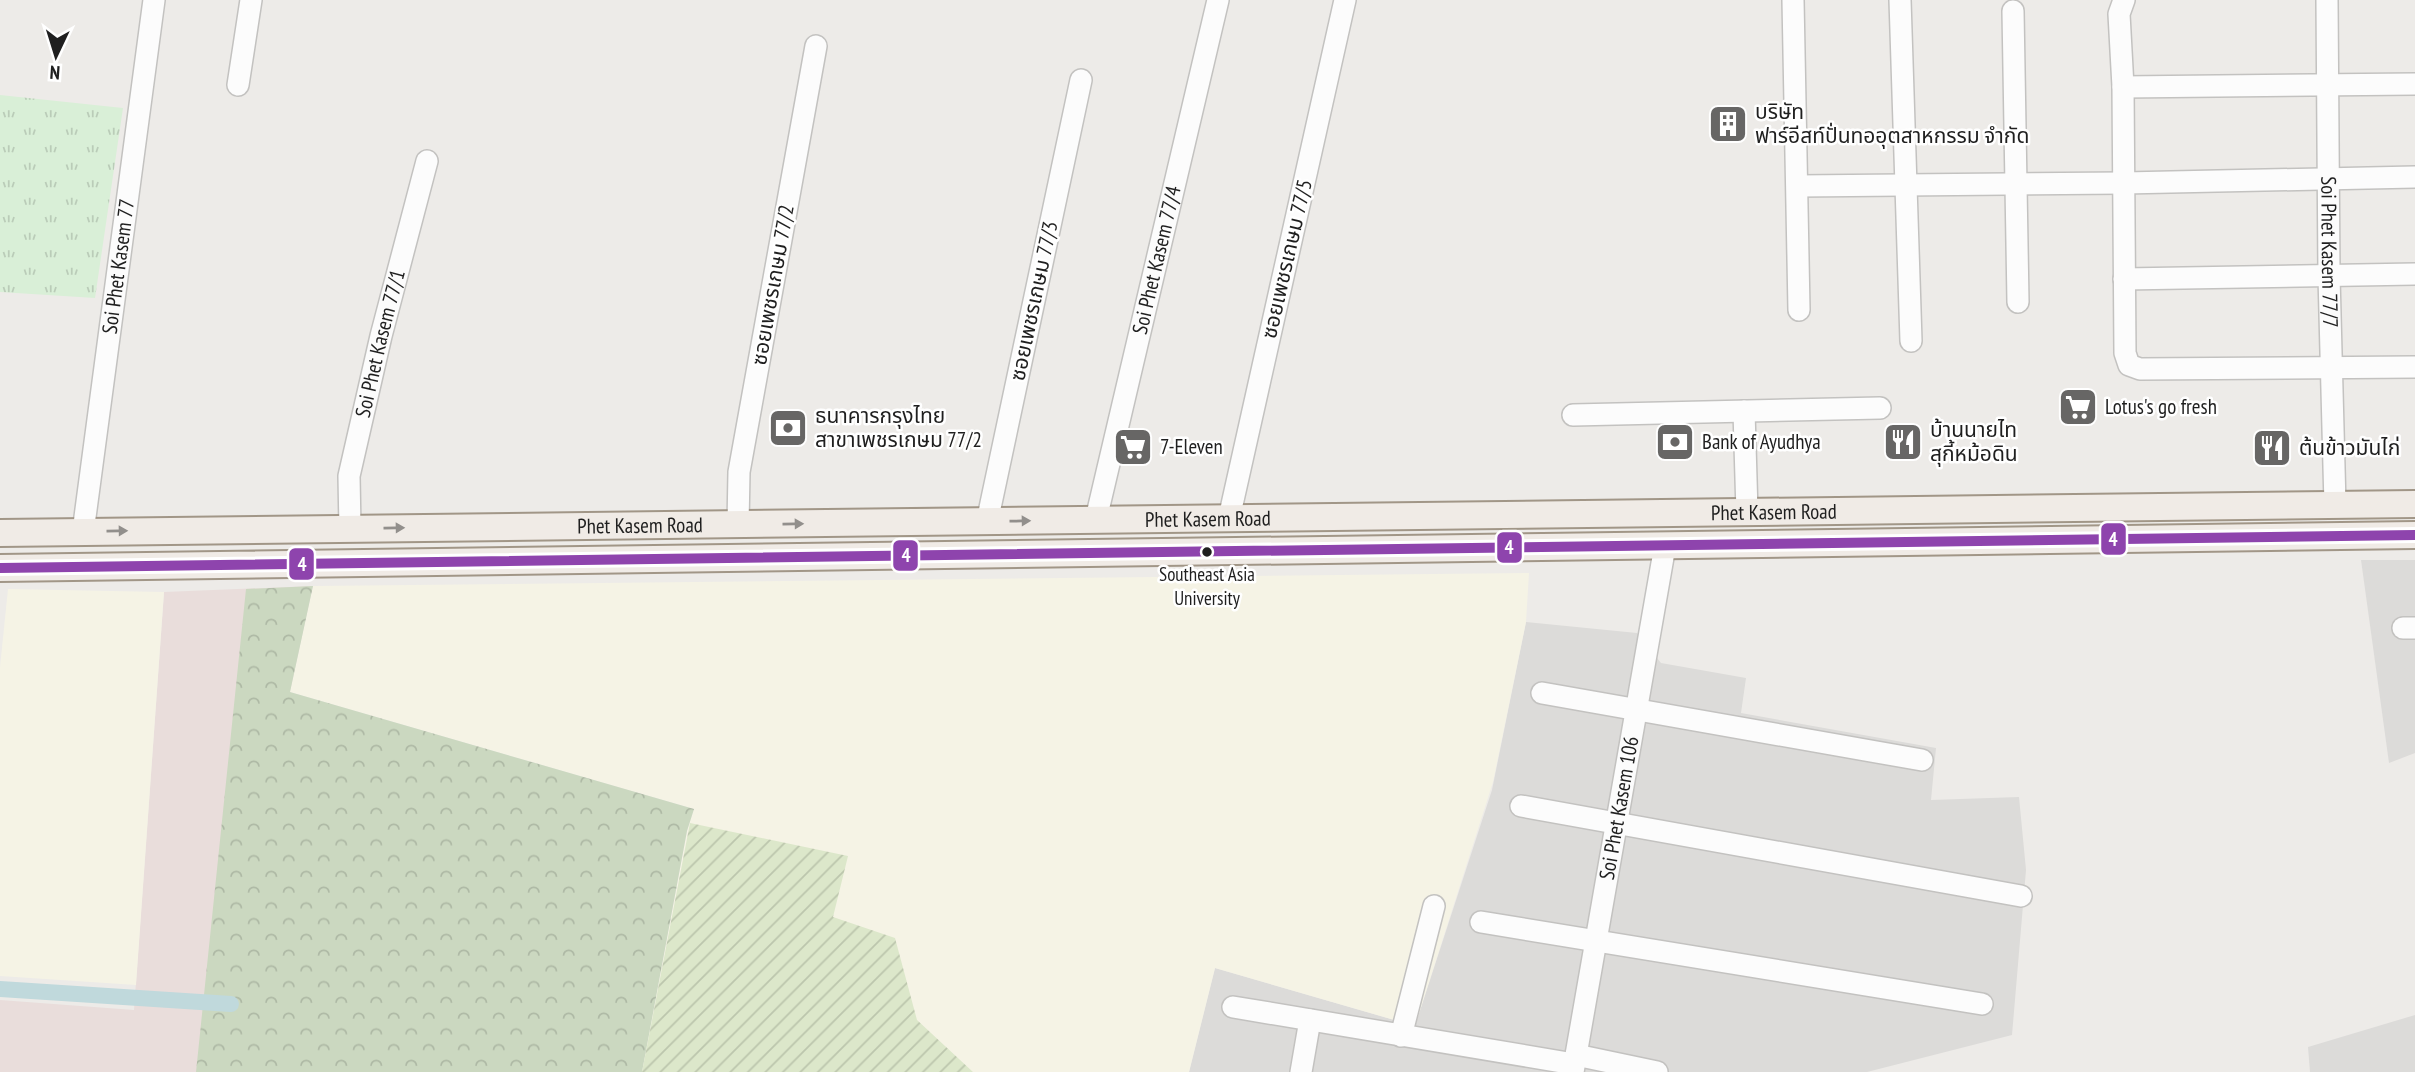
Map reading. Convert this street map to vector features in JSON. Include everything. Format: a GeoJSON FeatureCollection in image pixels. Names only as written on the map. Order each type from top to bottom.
{"type":"FeatureCollection","features":[{"type":"Feature","properties":{"kind":"main road","name":"Phet Kasem Road"},"geometry":{"type":"LineString","coordinates":[[0,533],[2415,504]]}},
{"type":"Feature","properties":{"kind":"main road"},"geometry":{"type":"LineString","coordinates":[[1092,554],[1096,519]]}},
{"type":"Feature","properties":{"kind":"main road"},"geometry":{"type":"LineString","coordinates":[[259,564],[260,530]]}},
{"type":"Feature","properties":{"kind":"main road","name":"Phet Kasem Road"},"geometry":{"type":"LineString","coordinates":[[0,568],[2415,535]]}},
{"type":"Feature","properties":{"kind":"street","name":"Soi Phet Kasem 77"},"geometry":{"type":"LineString","coordinates":[[83,532],[154,0]]}},
{"type":"Feature","properties":{"kind":"street"},"geometry":{"type":"LineString","coordinates":[[238,85],[251,0]]}},
{"type":"Feature","properties":{"kind":"street","name":"Soi Phet Kasem 77/4"},"geometry":{"type":"LineString","coordinates":[[1096,519],[1218,0]]}},
{"type":"Feature","properties":{"kind":"street","name":"ซอยเพชรเกษม 77/5"},"geometry":{"type":"LineString","coordinates":[[1229,518],[1345,0]]}},
{"type":"Feature","properties":{"kind":"street"},"geometry":{"type":"LineString","coordinates":[[1793,0],[1799,310]]}},
{"type":"Feature","properties":{"kind":"street"},"geometry":{"type":"LineString","coordinates":[[1900,0],[1911,341]]}},
{"type":"Feature","properties":{"kind":"street"},"geometry":{"type":"LineString","coordinates":[[2124,0],[2119,14],[2123,87],[2125,353],[2129,365],[2140,369],[2415,367]]}},
{"type":"Feature","properties":{"kind":"street","name":"Soi Phet Kasem 77/7"},"geometry":{"type":"LineString","coordinates":[[2327,0],[2329,276],[2335,505]]}},
{"type":"Feature","properties":{"kind":"street"},"geometry":{"type":"LineString","coordinates":[[2013,11],[2018,302]]}},
{"type":"Feature","properties":{"kind":"street","name":"ซอยเพชรเกษม 77/2"},"geometry":{"type":"LineString","coordinates":[[738,525],[739,472],[816,46]]}},
{"type":"Feature","properties":{"kind":"street","name":"ซอยเพชรเกษม 77/3"},"geometry":{"type":"LineString","coordinates":[[987,522],[1081,80]]}},
{"type":"Feature","properties":{"kind":"street"},"geometry":{"type":"LineString","coordinates":[[2123,87],[2415,84]]}},
{"type":"Feature","properties":{"kind":"street","name":"Soi Phet Kasem 77/1"},"geometry":{"type":"LineString","coordinates":[[350,528],[349,476],[381,335],[427,161]]}},
{"type":"Feature","properties":{"kind":"street"},"geometry":{"type":"LineString","coordinates":[[1798,186],[2415,177]]}},
{"type":"Feature","properties":{"kind":"street"},"geometry":{"type":"LineString","coordinates":[[2124,279],[2415,274]]}},
{"type":"Feature","properties":{"kind":"street"},"geometry":{"type":"LineString","coordinates":[[1573,415],[1880,408]]}},
{"type":"Feature","properties":{"kind":"street"},"geometry":{"type":"LineString","coordinates":[[1744,411],[1747,512]]}},
{"type":"Feature","properties":{"kind":"street","name":"Soi Phet Kasem 106"},"geometry":{"type":"LineString","coordinates":[[1574,1064],[1665,546]]}},
{"type":"Feature","properties":{"kind":"street"},"geometry":{"type":"LineString","coordinates":[[1542,693],[1922,760]]}},
{"type":"Feature","properties":{"kind":"street"},"geometry":{"type":"LineString","coordinates":[[1521,806],[2021,895]]}},
{"type":"Feature","properties":{"kind":"street"},"geometry":{"type":"LineString","coordinates":[[1401,1035],[1434,906]]}},
{"type":"Feature","properties":{"kind":"street"},"geometry":{"type":"LineString","coordinates":[[1481,922],[1982,1004]]}},
{"type":"Feature","properties":{"kind":"street"},"geometry":{"type":"LineString","coordinates":[[1233,1007],[1574,1064],[1657,1072]]}},
{"type":"Feature","properties":{"kind":"street"},"geometry":{"type":"LineString","coordinates":[[1301,1072],[1310,1020]]}},
{"type":"Feature","properties":{"kind":"shaded area"},"geometry":{"type":"Polygon","coordinates":[[[2361,560],[2415,560],[2415,753],[2389,763],[2361,560]]]}},
{"type":"Feature","properties":{"kind":"shaded area","name":"Southeast Asia University"},"geometry":{"type":"Polygon","coordinates":[[[1529,573],[1526,622],[1493,782],[1415,1026],[1215,968],[1189,1072],[642,1072],[687,831],[694,809],[290,692],[313,586],[1529,573]]]}},
{"type":"Feature","properties":{"kind":"shaded area"},"geometry":{"type":"Polygon","coordinates":[[[313,586],[290,692],[642,1072],[0,1072],[0,1000],[134,1010],[164,592],[313,586]]]}},
{"type":"Feature","properties":{"kind":"shaded area"},"geometry":{"type":"Polygon","coordinates":[[[8,589],[164,592],[136,985],[0,976],[0,667],[8,589]]]}},
{"type":"Feature","properties":{"kind":"shaded area"},"geometry":{"type":"Polygon","coordinates":[[[1526,622],[1637,633],[1661,663],[1746,678],[1741,713],[1936,748],[1931,800],[2019,797],[2026,870],[2012,1035],[1867,1072],[1189,1072],[1215,968],[1415,1026],[1492,790],[1526,622]]]}},
{"type":"Feature","properties":{"kind":"shaded area"},"geometry":{"type":"Polygon","coordinates":[[[2415,1015],[2415,1072],[2310,1072],[2308,1047],[2415,1015]]]}},
{"type":"Feature","properties":{"kind":"green space"},"geometry":{"type":"Polygon","coordinates":[[[0,95],[123,108],[95,298],[0,292],[0,95]]]}},
{"type":"Feature","properties":{"kind":"green space"},"geometry":{"type":"Polygon","coordinates":[[[313,586],[290,692],[694,809],[687,831],[642,1072],[196,1072],[246,589],[313,586]]]}},
{"type":"Feature","properties":{"kind":"green space"},"geometry":{"type":"Polygon","coordinates":[[[690,823],[848,856],[833,917],[895,938],[917,1020],[973,1072],[642,1072],[690,823]]]}},
{"type":"Feature","properties":{"kind":"waterway"},"geometry":{"type":"LineString","coordinates":[[0,989],[231,1004]]}},
{"type":"Feature","properties":{"kind":"transit line","name":"4"},"geometry":{"type":"LineString","coordinates":[[0,568],[2415,535]]}},
{"type":"Feature","properties":{"kind":"place","name":"บริษัท ฟาร์อีสท์ปั่นทออุตสาหกรรม จำกัด"},"geometry":{"type":"Point","coordinates":[1728,124]}},
{"type":"Feature","properties":{"kind":"place","name":"Lotus's go fresh"},"geometry":{"type":"Point","coordinates":[2078,407]}},
{"type":"Feature","properties":{"kind":"place","name":"ธนาคารกรุงไทย สาขาเพชรเกษม 77/2"},"geometry":{"type":"Point","coordinates":[788,428]}},
{"type":"Feature","properties":{"kind":"place","name":"Bank of Ayudhya"},"geometry":{"type":"Point","coordinates":[1675,442]}},
{"type":"Feature","properties":{"kind":"place","name":"บ้านนายไท สุกี้หม้อดิน"},"geometry":{"type":"Point","coordinates":[1903,442]}},
{"type":"Feature","properties":{"kind":"place","name":"7-Eleven"},"geometry":{"type":"Point","coordinates":[1133,447]}},
{"type":"Feature","properties":{"kind":"place","name":"ต้นข้าวมันไก่"},"geometry":{"type":"Point","coordinates":[2272,448]}},
{"type":"Feature","properties":{"kind":"place","name":"Southeast Asia University"},"geometry":{"type":"Point","coordinates":[1207,552]}}]}
